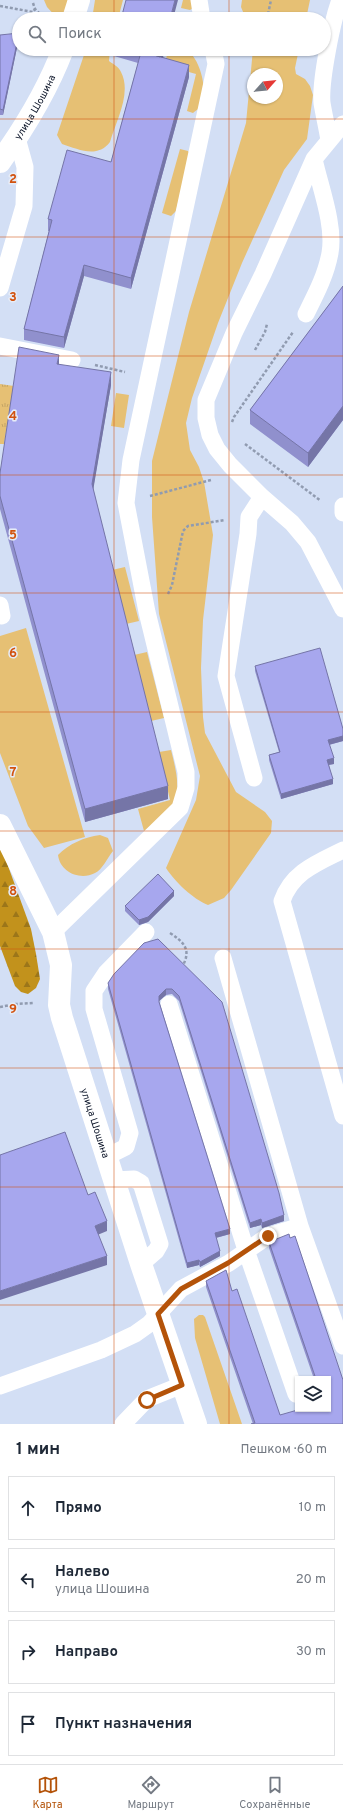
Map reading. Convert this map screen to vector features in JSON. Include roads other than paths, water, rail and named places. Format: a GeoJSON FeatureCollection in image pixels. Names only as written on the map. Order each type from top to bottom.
{"type":"FeatureCollection","features":[{"type":"Feature","properties":{"kind":"street"},"geometry":{"type":"LineString","coordinates":[[75,12],[79,0]]}},
{"type":"Feature","properties":{"kind":"street","name":"улица Шошина"},"geometry":{"type":"LineString","coordinates":[[0,162],[8,136],[57,65],[60,56]]}},
{"type":"Feature","properties":{"kind":"street","name":"улица Шошина"},"geometry":{"type":"LineString","coordinates":[[0,825],[53,932],[61,964],[59,1005],[106,1157],[196,1424]]}},
{"type":"Feature","properties":{"kind":"lane"},"geometry":{"type":"LineString","coordinates":[[199,0],[201,12]]}},
{"type":"Feature","properties":{"kind":"lane"},"geometry":{"type":"LineString","coordinates":[[331,39],[335,15],[340,0]]}},
{"type":"Feature","properties":{"kind":"lane"},"geometry":{"type":"LineString","coordinates":[[53,932],[180,808],[186,788],[186,772],[147,612],[126,503],[131,460],[216,64],[214,56]]}},
{"type":"Feature","properties":{"kind":"lane"},"geometry":{"type":"LineString","coordinates":[[328,56],[322,102],[330,140]]}},
{"type":"Feature","properties":{"kind":"lane"},"geometry":{"type":"LineString","coordinates":[[343,124],[314,159],[263,274],[234,333],[206,400],[206,418],[210,435],[217,449],[236,472],[292,524],[308,542],[343,609]]}},
{"type":"Feature","properties":{"kind":"lane"},"geometry":{"type":"LineString","coordinates":[[0,288],[24,206],[25,167],[8,136]]}},
{"type":"Feature","properties":{"kind":"lane"},"geometry":{"type":"LineString","coordinates":[[306,314],[322,281],[330,253],[330,230],[314,159]]}},
{"type":"Feature","properties":{"kind":"lane"},"geometry":{"type":"LineString","coordinates":[[0,346],[72,360]]}},
{"type":"Feature","properties":{"kind":"lane"},"geometry":{"type":"LineString","coordinates":[[254,778],[226,676],[248,534],[249,517],[262,497]]}},
{"type":"Feature","properties":{"kind":"lane"},"geometry":{"type":"LineString","coordinates":[[343,506],[343,513]]}},
{"type":"Feature","properties":{"kind":"lane"},"geometry":{"type":"LineString","coordinates":[[343,850],[309,867],[287,888],[282,901],[343,1116]]}},
{"type":"Feature","properties":{"kind":"lane"},"geometry":{"type":"LineString","coordinates":[[106,1157],[126,1148],[130,1133],[94,1010],[94,990],[106,973],[146,932]]}},
{"type":"Feature","properties":{"kind":"lane"},"geometry":{"type":"LineString","coordinates":[[223,958],[300,1226],[343,1346]]}},
{"type":"Feature","properties":{"kind":"lane"},"geometry":{"type":"LineString","coordinates":[[169,1004],[246,1250],[295,1391]]}},
{"type":"Feature","properties":{"kind":"lane"},"geometry":{"type":"LineString","coordinates":[[0,1386],[101,1350],[135,1334],[158,1314],[181,1289],[228,1263],[268,1236],[300,1226]]}},
{"type":"Feature","properties":{"kind":"lane"},"geometry":{"type":"LineString","coordinates":[[123,1424],[147,1400],[182,1385]]}}]}
